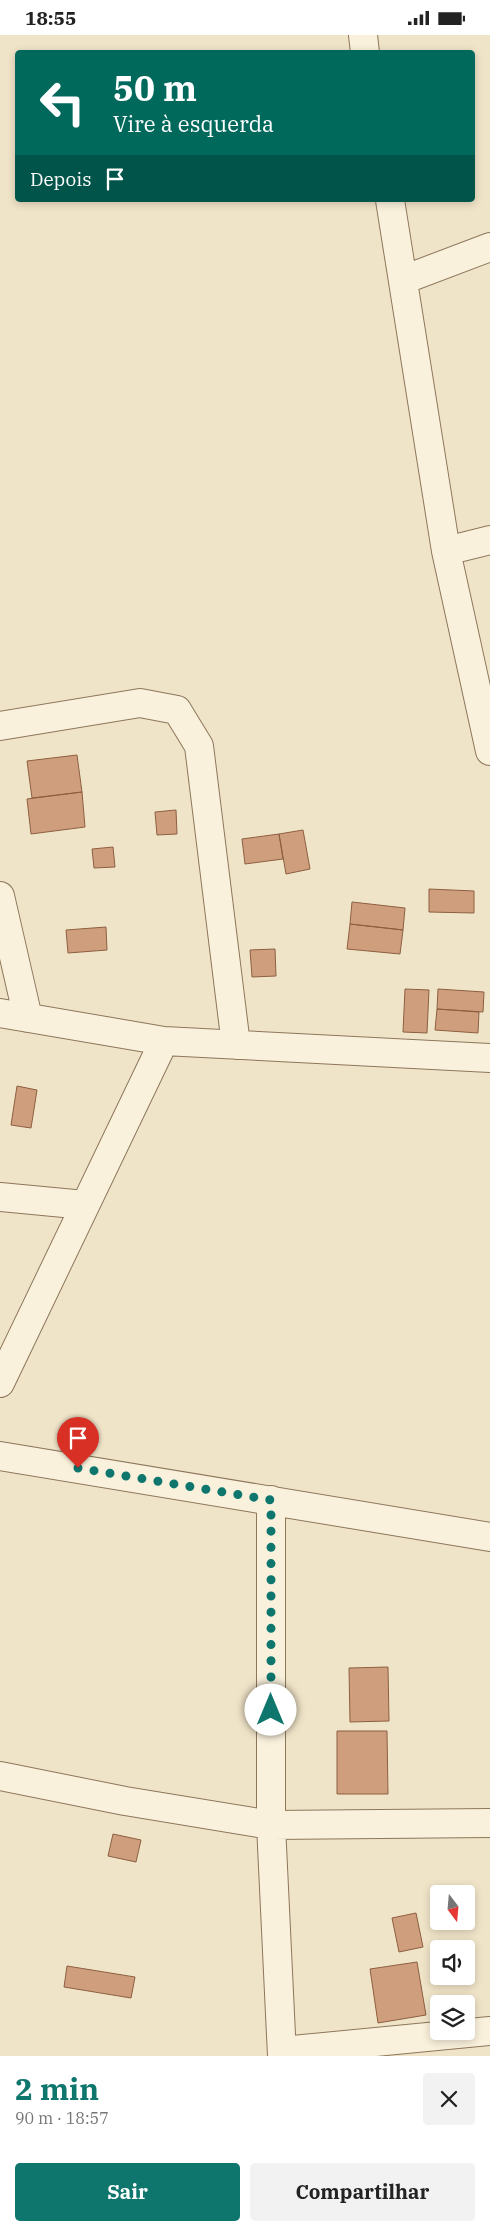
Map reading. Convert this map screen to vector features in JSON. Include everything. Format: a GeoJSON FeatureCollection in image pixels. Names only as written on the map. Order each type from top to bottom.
{"type":"FeatureCollection","features":[{"type":"Feature","properties":{"kind":"street"},"geometry":{"type":"LineString","coordinates":[[363,35],[366,50]]}},
{"type":"Feature","properties":{"kind":"street"},"geometry":{"type":"LineString","coordinates":[[390,202],[446,551],[490,751]]}},
{"type":"Feature","properties":{"kind":"street"},"geometry":{"type":"LineString","coordinates":[[403,280],[490,247]]}},
{"type":"Feature","properties":{"kind":"street"},"geometry":{"type":"LineString","coordinates":[[446,551],[490,539]]}},
{"type":"Feature","properties":{"kind":"street"},"geometry":{"type":"LineString","coordinates":[[0,726],[140,703],[177,710],[199,745],[236,1045]]}},
{"type":"Feature","properties":{"kind":"street"},"geometry":{"type":"LineString","coordinates":[[0,896],[28,1018]]}},
{"type":"Feature","properties":{"kind":"street"},"geometry":{"type":"LineString","coordinates":[[0,1013],[164,1041],[490,1059]]}},
{"type":"Feature","properties":{"kind":"street"},"geometry":{"type":"LineString","coordinates":[[0,1383],[164,1041]]}},
{"type":"Feature","properties":{"kind":"street"},"geometry":{"type":"LineString","coordinates":[[0,1197],[85,1205]]}},
{"type":"Feature","properties":{"kind":"street"},"geometry":{"type":"LineString","coordinates":[[0,1456],[490,1537]]}},
{"type":"Feature","properties":{"kind":"street"},"geometry":{"type":"LineString","coordinates":[[271,1500],[271,1825],[282,2053],[490,2031]]}},
{"type":"Feature","properties":{"kind":"street"},"geometry":{"type":"LineString","coordinates":[[0,1776],[125,1801],[271,1825],[490,1823]]}},
{"type":"Feature","properties":{"kind":"building"},"geometry":{"type":"Polygon","coordinates":[[[77,755],[82,792],[32,798],[27,761],[77,755]]]}},
{"type":"Feature","properties":{"kind":"building"},"geometry":{"type":"Polygon","coordinates":[[[82,792],[85,827],[31,834],[27,799],[82,792]]]}},
{"type":"Feature","properties":{"kind":"building"},"geometry":{"type":"Polygon","coordinates":[[[176,810],[177,834],[157,835],[155,812],[176,810]]]}},
{"type":"Feature","properties":{"kind":"building"},"geometry":{"type":"Polygon","coordinates":[[[303,830],[310,869],[286,874],[279,834],[303,830]]]}},
{"type":"Feature","properties":{"kind":"building"},"geometry":{"type":"Polygon","coordinates":[[[279,834],[283,859],[245,864],[242,839],[279,834]]]}},
{"type":"Feature","properties":{"kind":"building"},"geometry":{"type":"Polygon","coordinates":[[[113,847],[115,867],[94,868],[92,849],[113,847]]]}},
{"type":"Feature","properties":{"kind":"building"},"geometry":{"type":"Polygon","coordinates":[[[429,889],[474,891],[474,913],[429,912],[429,889]]]}},
{"type":"Feature","properties":{"kind":"building"},"geometry":{"type":"Polygon","coordinates":[[[352,902],[405,908],[403,930],[350,924],[352,902]]]}},
{"type":"Feature","properties":{"kind":"building"},"geometry":{"type":"Polygon","coordinates":[[[350,924],[403,930],[400,954],[347,949],[350,924]]]}},
{"type":"Feature","properties":{"kind":"building"},"geometry":{"type":"Polygon","coordinates":[[[106,927],[107,950],[68,953],[66,930],[106,927]]]}},
{"type":"Feature","properties":{"kind":"building"},"geometry":{"type":"Polygon","coordinates":[[[275,949],[276,976],[252,977],[250,950],[275,949]]]}},
{"type":"Feature","properties":{"kind":"building"},"geometry":{"type":"Polygon","coordinates":[[[405,989],[429,990],[427,1033],[403,1032],[405,989]]]}},
{"type":"Feature","properties":{"kind":"building"},"geometry":{"type":"Polygon","coordinates":[[[438,989],[484,992],[483,1012],[437,1009],[438,989]]]}},
{"type":"Feature","properties":{"kind":"building"},"geometry":{"type":"Polygon","coordinates":[[[437,1009],[479,1012],[478,1033],[435,1030],[437,1009]]]}},
{"type":"Feature","properties":{"kind":"building"},"geometry":{"type":"Polygon","coordinates":[[[17,1086],[37,1090],[31,1128],[11,1125],[17,1086]]]}},
{"type":"Feature","properties":{"kind":"building"},"geometry":{"type":"Polygon","coordinates":[[[388,1667],[389,1721],[350,1722],[349,1668],[388,1667]]]}},
{"type":"Feature","properties":{"kind":"building"},"geometry":{"type":"Polygon","coordinates":[[[337,1731],[387,1731],[388,1794],[337,1794],[337,1731]]]}},
{"type":"Feature","properties":{"kind":"building"},"geometry":{"type":"Polygon","coordinates":[[[113,1834],[141,1840],[136,1862],[108,1856],[113,1834]]]}},
{"type":"Feature","properties":{"kind":"building"},"geometry":{"type":"Polygon","coordinates":[[[416,1913],[423,1947],[399,1952],[392,1918],[416,1913]]]}},
{"type":"Feature","properties":{"kind":"building"},"geometry":{"type":"Polygon","coordinates":[[[417,1962],[426,2015],[378,2023],[370,1969],[417,1962]]]}},
{"type":"Feature","properties":{"kind":"building"},"geometry":{"type":"Polygon","coordinates":[[[67,1966],[135,1977],[131,1998],[64,1987],[67,1966]]]}},
{"type":"Feature","properties":{"kind":"route"},"geometry":{"type":"LineString","coordinates":[[78,1468],[271,1500],[271,1710]]}}]}
